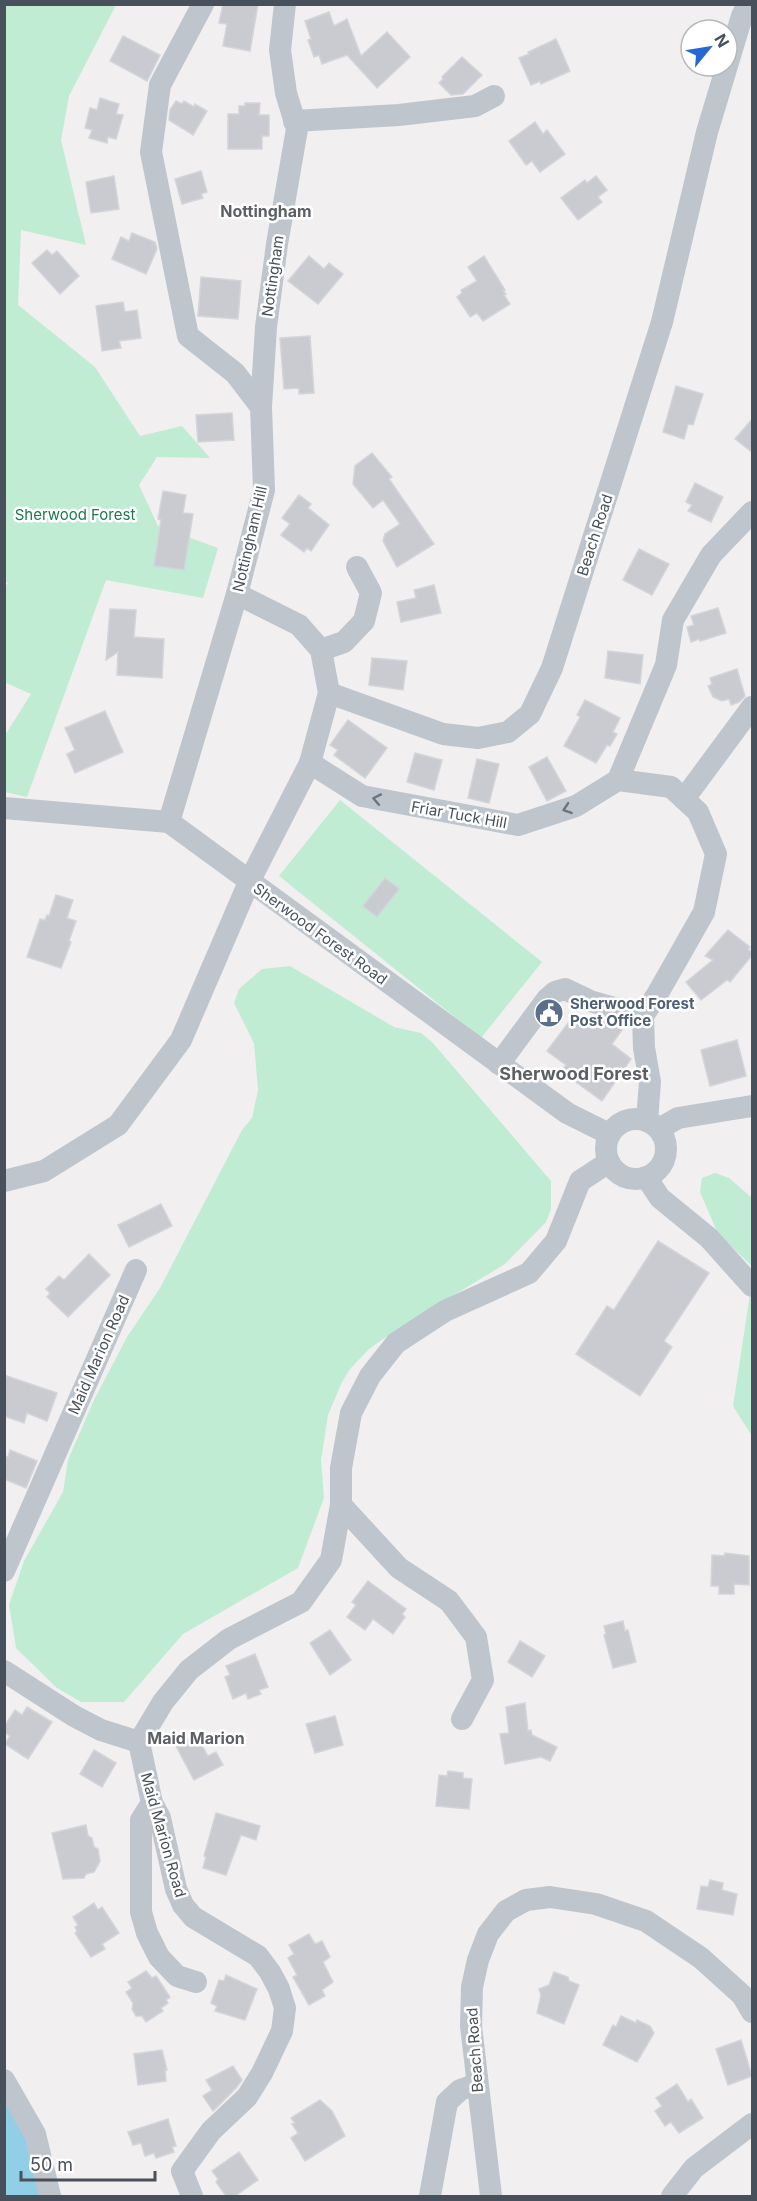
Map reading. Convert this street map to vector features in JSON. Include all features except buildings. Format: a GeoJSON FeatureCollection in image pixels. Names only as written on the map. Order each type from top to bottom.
{"type":"FeatureCollection","features":[{"type":"Feature","properties":{"kind":"street"},"geometry":{"type":"LineString","coordinates":[[203,4],[160,85],[151,152],[188,336],[235,373],[261,407]]}},
{"type":"Feature","properties":{"kind":"street","name":"Nottingham"},"geometry":{"type":"LineString","coordinates":[[261,407],[266,327],[277,244],[297,129],[286,93],[280,50],[285,4]]}},
{"type":"Feature","properties":{"kind":"street","name":"Beach Road"},"geometry":{"type":"LineString","coordinates":[[329,693],[443,734],[478,738],[508,732],[530,714],[552,668],[663,322],[707,132],[742,16],[748,4]]}},
{"type":"Feature","properties":{"kind":"street"},"geometry":{"type":"LineString","coordinates":[[294,121],[410,114],[475,106],[494,96]]}},
{"type":"Feature","properties":{"kind":"street","name":"Nottingham Hill"},"geometry":{"type":"LineString","coordinates":[[169,822],[237,594],[264,490],[261,407]]}},
{"type":"Feature","properties":{"kind":"street"},"geometry":{"type":"LineString","coordinates":[[753,512],[711,555],[673,620],[666,665],[618,780],[671,787],[698,812],[716,854],[704,912],[643,1016],[644,1048],[650,1082],[653,1125],[665,1142],[665,1157],[658,1169],[645,1177],[631,1179],[618,1173],[609,1162],[605,1148],[609,1134],[619,1123],[633,1119],[653,1125],[678,1118],[753,1106]]}},
{"type":"Feature","properties":{"kind":"street"},"geometry":{"type":"LineString","coordinates":[[321,650],[344,642],[364,621],[371,593],[357,567]]}},
{"type":"Feature","properties":{"kind":"street"},"geometry":{"type":"LineString","coordinates":[[4,1182],[44,1171],[118,1125],[181,1040],[249,882],[310,763],[329,693],[321,650],[299,625],[237,594]]}},
{"type":"Feature","properties":{"kind":"street"},"geometry":{"type":"LineString","coordinates":[[684,799],[753,707]]}},
{"type":"Feature","properties":{"kind":"street","name":"Friar Tuck Hill"},"geometry":{"type":"LineString","coordinates":[[310,763],[362,796],[518,825],[576,806],[618,780]]}},
{"type":"Feature","properties":{"kind":"street"},"geometry":{"type":"LineString","coordinates":[[4,808],[169,822]]}},
{"type":"Feature","properties":{"kind":"street","name":"Sherwood Forest Road"},"geometry":{"type":"LineString","coordinates":[[169,822],[567,1113],[609,1134]]}},
{"type":"Feature","properties":{"kind":"street"},"geometry":{"type":"LineString","coordinates":[[499,1064],[547,999],[555,992],[565,989],[590,1001],[643,1016]]}},
{"type":"Feature","properties":{"kind":"street"},"geometry":{"type":"LineString","coordinates":[[4,1671],[92,1725],[139,1742],[163,1702],[189,1670],[229,1639],[301,1602],[331,1560],[341,1505],[341,1468],[351,1413],[370,1376],[396,1343],[445,1311],[529,1273],[556,1241],[580,1181],[609,1162]]}},
{"type":"Feature","properties":{"kind":"street"},"geometry":{"type":"LineString","coordinates":[[645,1177],[660,1198],[709,1238],[753,1286]]}},
{"type":"Feature","properties":{"kind":"street","name":"Maid Marion Road"},"geometry":{"type":"LineString","coordinates":[[4,1571],[136,1270]]}},
{"type":"Feature","properties":{"kind":"street"},"geometry":{"type":"LineString","coordinates":[[341,1505],[399,1568],[449,1601],[476,1637],[483,1680],[462,1719]]}},
{"type":"Feature","properties":{"kind":"street","name":"Maid Marion Road"},"geometry":{"type":"LineString","coordinates":[[139,1742],[152,1803],[160,1818],[176,1888],[183,1905],[193,1917],[258,1956],[279,1989],[285,2008],[282,2031],[262,2073],[247,2097],[211,2131],[182,2171],[192,2196]]}},
{"type":"Feature","properties":{"kind":"street"},"geometry":{"type":"LineString","coordinates":[[152,1803],[141,1820],[141,1912],[147,1933],[159,1957],[177,1976],[196,1982]]}},
{"type":"Feature","properties":{"kind":"street","name":"Beach Road"},"geometry":{"type":"LineString","coordinates":[[491,2196],[471,2026],[472,1987],[478,1960],[488,1934],[506,1911],[526,1900],[550,1897],[596,1904],[646,1922],[701,1958],[742,1995],[753,2012]]}},
{"type":"Feature","properties":{"kind":"street"},"geometry":{"type":"LineString","coordinates":[[4,2080],[35,2134],[50,2196]]}},
{"type":"Feature","properties":{"kind":"street"},"geometry":{"type":"LineString","coordinates":[[431,2193],[447,2102],[460,2090],[477,2084]]}},
{"type":"Feature","properties":{"kind":"street"},"geometry":{"type":"LineString","coordinates":[[672,2196],[694,2168],[753,2124]]}},
{"type":"Feature","properties":{"kind":"green space","name":"Sherwood Forest"},"geometry":{"type":"Polygon","coordinates":[[[5,5],[116,5],[69,96],[61,140],[86,245],[21,230],[18,305],[95,367],[140,436],[182,426],[210,458],[157,457],[139,485],[158,526],[218,548],[203,598],[106,580],[27,797],[5,792],[4,737],[31,694],[4,682],[4,588],[8,583],[4,581],[5,5]]]}},
{"type":"Feature","properties":{"kind":"green space"},"geometry":{"type":"Polygon","coordinates":[[[340,800],[542,962],[481,1038],[279,876],[340,800]]]}},
{"type":"Feature","properties":{"kind":"green space","name":"Sherwood Forest"},"geometry":{"type":"Polygon","coordinates":[[[290,966],[394,1027],[421,1033],[432,1042],[551,1181],[551,1209],[546,1222],[505,1264],[393,1332],[369,1349],[350,1369],[328,1415],[321,1460],[324,1498],[298,1568],[183,1634],[124,1702],[81,1702],[57,1688],[16,1648],[9,1605],[24,1561],[63,1492],[68,1460],[94,1400],[127,1337],[160,1288],[242,1130],[252,1118],[258,1090],[254,1043],[234,1003],[239,989],[262,969],[290,966]]]}},
{"type":"Feature","properties":{"kind":"green space"},"geometry":{"type":"Polygon","coordinates":[[[715,1173],[729,1178],[752,1198],[752,1266],[718,1234],[700,1192],[702,1178],[715,1173]]]}},
{"type":"Feature","properties":{"kind":"green space"},"geometry":{"type":"Polygon","coordinates":[[[752,1281],[752,1436],[733,1406],[752,1281]]]}},
{"type":"Feature","properties":{"kind":"water"},"geometry":{"type":"Polygon","coordinates":[[[4,2098],[29,2145],[40,2196],[5,2196],[4,2098]]]}},
{"type":"Feature","properties":{"kind":"place","name":"Sherwood Forest Post Office"},"geometry":{"type":"Point","coordinates":[549,1013]}},
{"type":"Feature","properties":{"kind":"district","name":"Nottingham"},"geometry":{"type":"Point","coordinates":[266,211]}},
{"type":"Feature","properties":{"kind":"district","name":"Sherwood Forest"},"geometry":{"type":"Point","coordinates":[574,1074]}},
{"type":"Feature","properties":{"kind":"district","name":"Maid Marion"},"geometry":{"type":"Point","coordinates":[196,1738]}}]}
